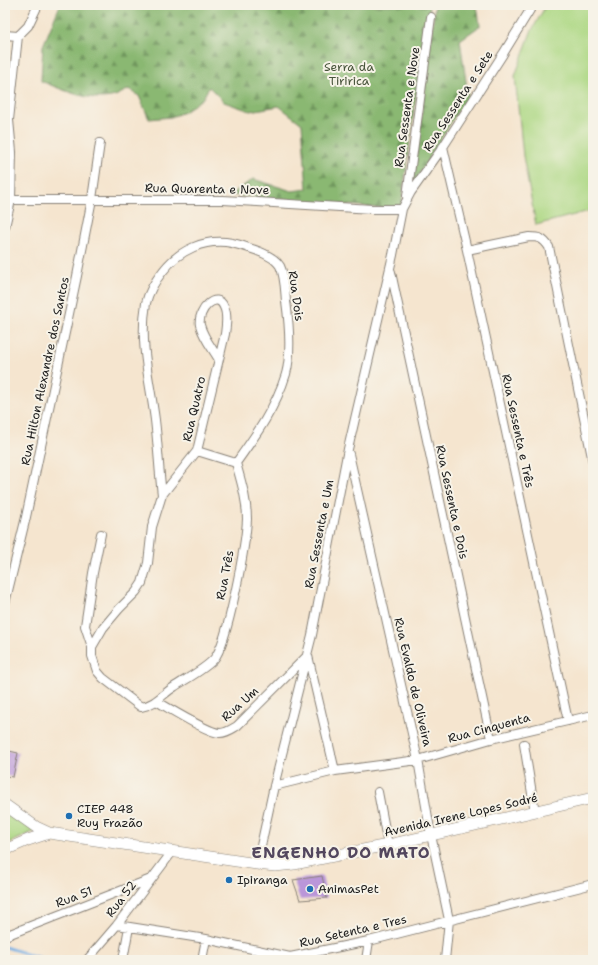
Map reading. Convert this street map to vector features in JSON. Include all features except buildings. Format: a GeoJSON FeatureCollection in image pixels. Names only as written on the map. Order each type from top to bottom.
{"type":"FeatureCollection","features":[{"type":"Feature","properties":{"kind":"main road","name":"Avenida Irene Lopes Sodré"},"geometry":{"type":"LineString","coordinates":[[5,850],[49,833],[275,866],[294,864],[388,845],[593,798]]}},
{"type":"Feature","properties":{"kind":"main road"},"geometry":{"type":"LineString","coordinates":[[5,805],[36,828],[49,833]]}},
{"type":"Feature","properties":{"kind":"street"},"geometry":{"type":"LineString","coordinates":[[5,227],[12,152],[7,120],[18,36],[28,26],[38,5]]}},
{"type":"Feature","properties":{"kind":"street","name":"Rua Sessenta e Sete"},"geometry":{"type":"LineString","coordinates":[[402,209],[503,54],[533,5]]}},
{"type":"Feature","properties":{"kind":"street","name":"Rua Sessenta e Nove"},"geometry":{"type":"LineString","coordinates":[[406,201],[431,17]]}},
{"type":"Feature","properties":{"kind":"street"},"geometry":{"type":"LineString","coordinates":[[5,35],[18,36]]}},
{"type":"Feature","properties":{"kind":"street","name":"Rua Hilton Alexandre dos Santos"},"geometry":{"type":"LineString","coordinates":[[5,604],[26,518],[92,199],[100,143]]}},
{"type":"Feature","properties":{"kind":"street","name":"Rua Sessenta e Três"},"geometry":{"type":"LineString","coordinates":[[443,147],[467,250],[568,721]]}},
{"type":"Feature","properties":{"kind":"street","name":"Rua Quarenta e Nove"},"geometry":{"type":"LineString","coordinates":[[8,200],[223,200],[372,209],[402,209]]}},
{"type":"Feature","properties":{"kind":"street","name":"Rua Sessenta e Um"},"geometry":{"type":"LineString","coordinates":[[257,864],[274,786],[308,655],[348,449],[390,269],[402,209]]}},
{"type":"Feature","properties":{"kind":"street"},"geometry":{"type":"LineString","coordinates":[[467,250],[534,237],[545,240],[548,247],[593,462]]}},
{"type":"Feature","properties":{"kind":"street","name":"Rua Dois"},"geometry":{"type":"LineString","coordinates":[[162,495],[155,420],[145,360],[143,328],[146,302],[155,282],[178,255],[195,246],[211,242],[231,242],[260,251],[280,266],[283,274],[289,323],[289,345],[286,372],[278,395],[259,431],[236,463]]}},
{"type":"Feature","properties":{"kind":"street","name":"Rua Sessenta e Dois"},"geometry":{"type":"LineString","coordinates":[[390,269],[491,739]]}},
{"type":"Feature","properties":{"kind":"street","name":"Rua Quatro"},"geometry":{"type":"LineString","coordinates":[[92,647],[103,628],[142,584],[148,563],[152,527],[162,495],[197,451],[218,358],[225,334],[225,312],[222,303],[219,301],[213,301],[206,305],[200,315],[200,324],[202,331],[218,358]]}},
{"type":"Feature","properties":{"kind":"street","name":"Rua Evaldo de Oliveira"},"geometry":{"type":"LineString","coordinates":[[348,449],[418,760],[431,835],[449,920],[445,960]]}},
{"type":"Feature","properties":{"kind":"street"},"geometry":{"type":"LineString","coordinates":[[197,451],[236,463]]}},
{"type":"Feature","properties":{"kind":"street","name":"Rua Três"},"geometry":{"type":"LineString","coordinates":[[156,701],[166,692],[214,659],[223,641],[240,564],[247,520],[246,500],[236,463]]}},
{"type":"Feature","properties":{"kind":"street"},"geometry":{"type":"LineString","coordinates":[[100,534],[85,626],[92,647],[94,664],[97,671],[103,678],[141,707],[156,701]]}},
{"type":"Feature","properties":{"kind":"street"},"geometry":{"type":"LineString","coordinates":[[308,655],[335,770]]}},
{"type":"Feature","properties":{"kind":"street","name":"Rua Um"},"geometry":{"type":"LineString","coordinates":[[156,701],[210,731],[220,733],[229,731],[237,726],[308,655]]}},
{"type":"Feature","properties":{"kind":"street","name":"Rua Cinquenta"},"geometry":{"type":"LineString","coordinates":[[274,786],[335,770],[418,760],[491,739],[593,715]]}},
{"type":"Feature","properties":{"kind":"street"},"geometry":{"type":"LineString","coordinates":[[524,744],[535,812]]}},
{"type":"Feature","properties":{"kind":"street"},"geometry":{"type":"LineString","coordinates":[[378,792],[388,845]]}},
{"type":"Feature","properties":{"kind":"street","name":"Rua 52"},"geometry":{"type":"LineString","coordinates":[[87,960],[172,852]]}},
{"type":"Feature","properties":{"kind":"street","name":"Rua 51"},"geometry":{"type":"LineString","coordinates":[[5,936],[151,879]]}},
{"type":"Feature","properties":{"kind":"street","name":"Rua Setenta e Tres"},"geometry":{"type":"LineString","coordinates":[[116,925],[206,939],[289,959],[369,941],[593,884]]}},
{"type":"Feature","properties":{"kind":"street"},"geometry":{"type":"LineString","coordinates":[[123,960],[129,927]]}},
{"type":"Feature","properties":{"kind":"street"},"geometry":{"type":"LineString","coordinates":[[202,960],[206,939]]}},
{"type":"Feature","properties":{"kind":"street"},"geometry":{"type":"LineString","coordinates":[[366,960],[369,941]]}},
{"type":"Feature","properties":{"kind":"green space","name":"Serra da Tiririca"},"geometry":{"type":"Polygon","coordinates":[[[60,5],[430,5],[423,44],[401,207],[394,209],[230,195],[253,179],[292,191],[307,189],[302,124],[279,106],[250,111],[224,102],[209,87],[203,98],[184,112],[171,117],[149,119],[139,96],[129,89],[115,96],[96,98],[86,97],[41,81],[43,46],[60,5]]]}},
{"type":"Feature","properties":{"kind":"green space"},"geometry":{"type":"Polygon","coordinates":[[[435,5],[477,5],[480,26],[460,40],[468,95],[413,184],[435,5]]]}},
{"type":"Feature","properties":{"kind":"green space"},"geometry":{"type":"Polygon","coordinates":[[[546,5],[593,5],[593,210],[536,225],[523,156],[515,76],[531,32],[546,5]]]}},
{"type":"Feature","properties":{"kind":"green space"},"geometry":{"type":"Polygon","coordinates":[[[5,809],[37,830],[5,845],[5,809]]]}},
{"type":"Feature","properties":{"kind":"waterway"},"geometry":{"type":"LineString","coordinates":[[5,947],[48,960]]}},
{"type":"Feature","properties":{"kind":"place","name":"CIEP 448 Ruy Frazão"},"geometry":{"type":"Point","coordinates":[69,816]}},
{"type":"Feature","properties":{"kind":"place","name":"Ipiranga"},"geometry":{"type":"Point","coordinates":[229,880]}},
{"type":"Feature","properties":{"kind":"place","name":"AnimasPet"},"geometry":{"type":"Point","coordinates":[310,889]}},
{"type":"Feature","properties":{"kind":"district","name":"ENGENHO DO MATO"},"geometry":{"type":"Point","coordinates":[341,852]}}]}
